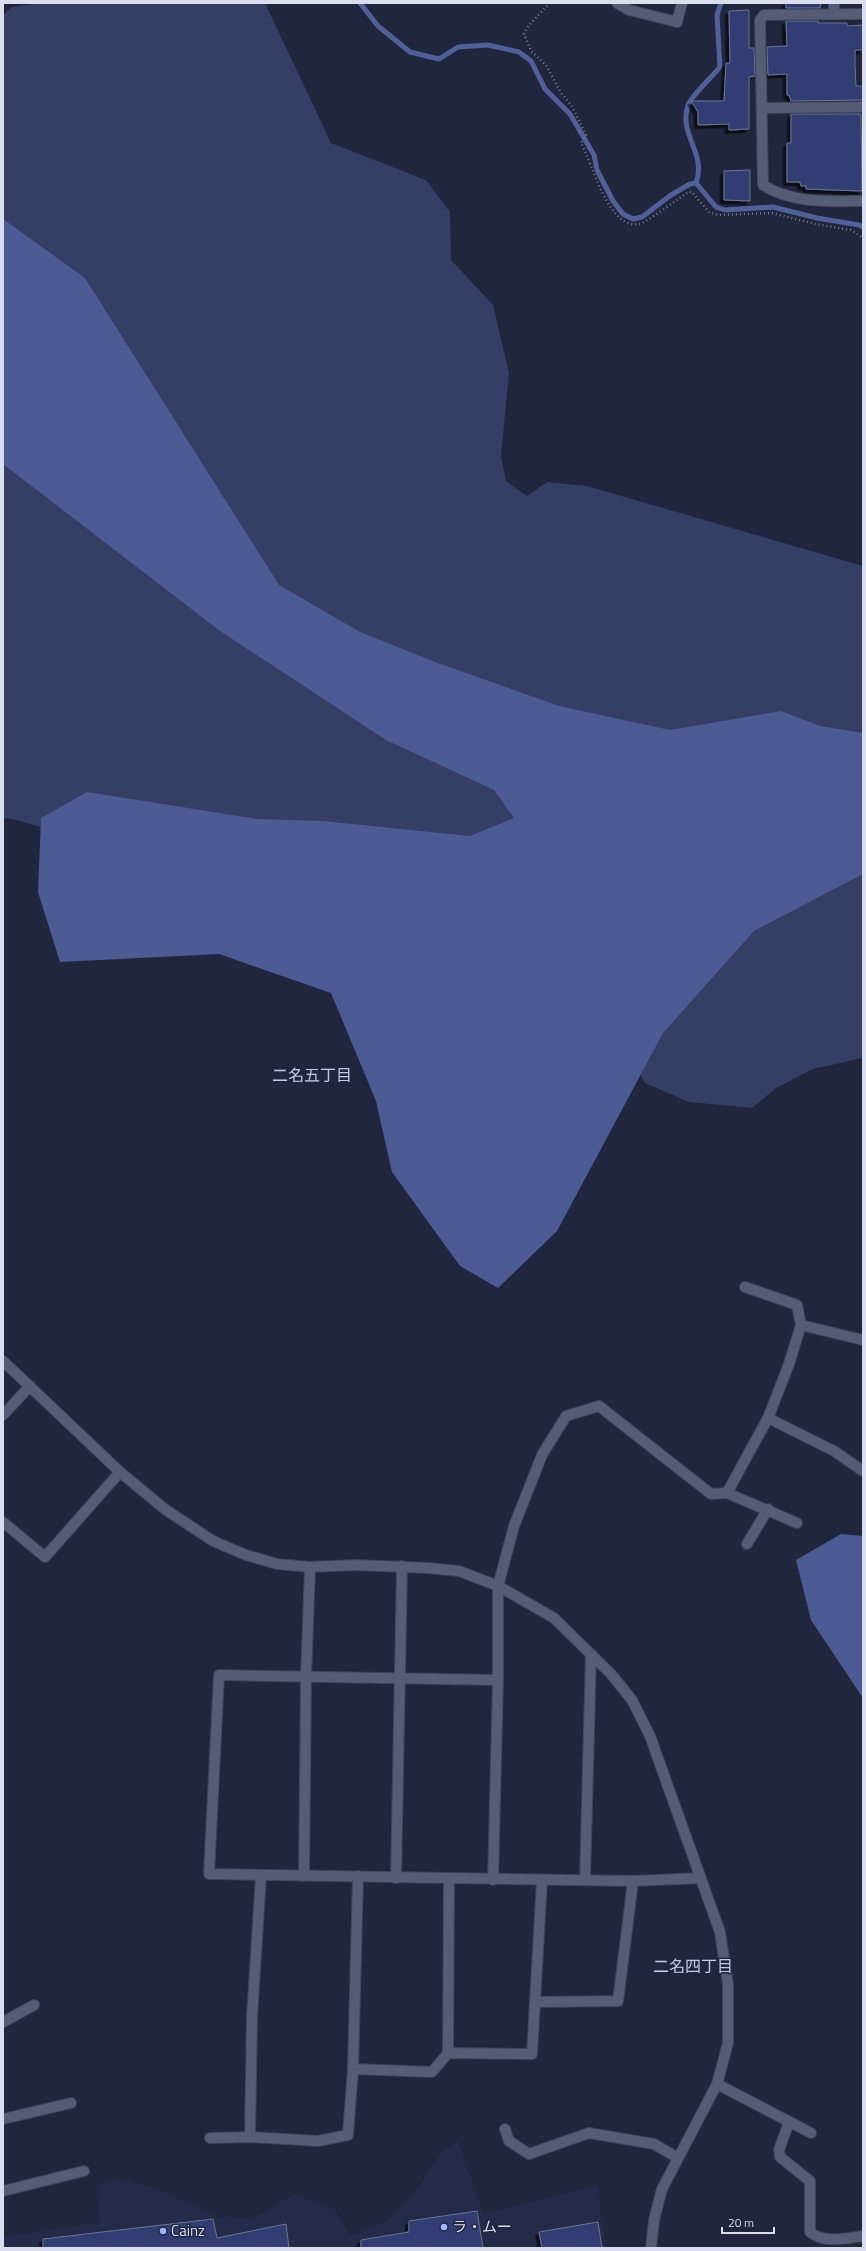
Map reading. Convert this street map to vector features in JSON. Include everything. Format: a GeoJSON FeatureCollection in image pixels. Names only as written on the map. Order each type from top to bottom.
{"type":"FeatureCollection","features":[{"type":"Feature","properties":{"kind":"street"},"geometry":{"type":"LineString","coordinates":[[617,3],[629,10],[677,22],[682,3]]}},
{"type":"Feature","properties":{"kind":"street"},"geometry":{"type":"LineString","coordinates":[[834,3],[834,14]]}},
{"type":"Feature","properties":{"kind":"street"},"geometry":{"type":"LineString","coordinates":[[863,14],[764,16],[760,20],[762,185],[808,201],[863,201]]}},
{"type":"Feature","properties":{"kind":"street"},"geometry":{"type":"LineString","coordinates":[[762,108],[863,107]]}},
{"type":"Feature","properties":{"kind":"street"},"geometry":{"type":"LineString","coordinates":[[727,1493],[768,1418],[789,1364],[801,1325],[797,1305],[745,1287]]}},
{"type":"Feature","properties":{"kind":"street"},"geometry":{"type":"LineString","coordinates":[[801,1325],[863,1340]]}},
{"type":"Feature","properties":{"kind":"street"},"geometry":{"type":"LineString","coordinates":[[3,1361],[120,1472],[166,1510],[214,1541],[246,1555],[276,1564],[310,1567],[356,1564],[459,1571],[498,1586],[554,1618],[591,1654],[632,1700],[650,1736],[720,1932],[728,1984],[728,2043],[717,2084],[662,2190],[654,2220],[651,2248]]}},
{"type":"Feature","properties":{"kind":"street"},"geometry":{"type":"LineString","coordinates":[[3,1415],[30,1386]]}},
{"type":"Feature","properties":{"kind":"street"},"geometry":{"type":"LineString","coordinates":[[493,1880],[498,1680],[498,1586],[514,1526],[542,1455],[566,1416],[599,1406],[711,1494],[727,1493],[768,1509],[797,1523]]}},
{"type":"Feature","properties":{"kind":"street"},"geometry":{"type":"LineString","coordinates":[[768,1418],[834,1451],[863,1471]]}},
{"type":"Feature","properties":{"kind":"street"},"geometry":{"type":"LineString","coordinates":[[3,1522],[45,1557],[120,1472]]}},
{"type":"Feature","properties":{"kind":"street"},"geometry":{"type":"LineString","coordinates":[[747,1544],[768,1509]]}},
{"type":"Feature","properties":{"kind":"street"},"geometry":{"type":"LineString","coordinates":[[396,1878],[402,1566]]}},
{"type":"Feature","properties":{"kind":"street"},"geometry":{"type":"LineString","coordinates":[[304,1876],[306,1678],[310,1567]]}},
{"type":"Feature","properties":{"kind":"street"},"geometry":{"type":"LineString","coordinates":[[584,1880],[591,1654]]}},
{"type":"Feature","properties":{"kind":"street"},"geometry":{"type":"LineString","coordinates":[[498,1680],[306,1678],[219,1675],[209,1874],[632,1882],[701,1878]]}},
{"type":"Feature","properties":{"kind":"street"},"geometry":{"type":"LineString","coordinates":[[250,2137],[252,2016],[261,1876]]}},
{"type":"Feature","properties":{"kind":"street"},"geometry":{"type":"LineString","coordinates":[[210,2138],[250,2137],[318,2141],[348,2135],[353,2069],[358,1876]]}},
{"type":"Feature","properties":{"kind":"street"},"geometry":{"type":"LineString","coordinates":[[353,2069],[432,2072],[448,2053],[449,1879]]}},
{"type":"Feature","properties":{"kind":"street"},"geometry":{"type":"LineString","coordinates":[[448,2053],[532,2054],[542,1880]]}},
{"type":"Feature","properties":{"kind":"street"},"geometry":{"type":"LineString","coordinates":[[535,2002],[618,2002],[632,1882]]}},
{"type":"Feature","properties":{"kind":"street"},"geometry":{"type":"LineString","coordinates":[[3,2022],[34,2005]]}},
{"type":"Feature","properties":{"kind":"street"},"geometry":{"type":"LineString","coordinates":[[717,2084],[811,2133]]}},
{"type":"Feature","properties":{"kind":"street"},"geometry":{"type":"LineString","coordinates":[[3,2119],[71,2103]]}},
{"type":"Feature","properties":{"kind":"street"},"geometry":{"type":"LineString","coordinates":[[789,2122],[778,2150],[780,2157],[810,2181],[810,2232],[816,2236],[834,2239],[863,2236]]}},
{"type":"Feature","properties":{"kind":"street"},"geometry":{"type":"LineString","coordinates":[[505,2129],[509,2141],[529,2154],[589,2133],[654,2144],[678,2158]]}},
{"type":"Feature","properties":{"kind":"street"},"geometry":{"type":"LineString","coordinates":[[3,2191],[84,2171]]}},
{"type":"Feature","properties":{"kind":"path"},"geometry":{"type":"LineString","coordinates":[[550,3],[529,25],[524,34],[527,44],[546,65],[561,93],[579,117],[586,135],[581,143],[589,157],[595,179],[618,215],[629,223],[640,224],[689,192],[692,192],[710,212],[718,215],[772,213],[815,224],[851,230],[863,238]]}},
{"type":"Feature","properties":{"kind":"shaded area"},"geometry":{"type":"Polygon","coordinates":[[[38,3],[265,3],[331,143],[426,180],[450,212],[451,260],[493,305],[509,373],[501,456],[506,481],[527,496],[547,482],[587,486],[863,566],[863,1058],[813,1069],[776,1088],[752,1108],[689,1102],[645,1083],[625,1048],[64,834],[13,819],[3,818],[3,15],[12,7],[38,3]]]}},
{"type":"Feature","properties":{"kind":"shaded area"},"geometry":{"type":"Polygon","coordinates":[[[3,219],[85,278],[279,585],[360,632],[435,662],[559,706],[670,730],[781,711],[820,726],[863,733],[863,874],[754,931],[663,1033],[557,1231],[498,1288],[460,1266],[392,1172],[376,1101],[331,993],[219,954],[60,962],[38,892],[41,818],[87,792],[257,819],[323,821],[470,836],[514,818],[494,790],[386,740],[220,631],[3,464],[3,219]]]}},
{"type":"Feature","properties":{"kind":"shaded area"},"geometry":{"type":"Polygon","coordinates":[[[841,1534],[863,1536],[863,1698],[811,1620],[796,1560],[841,1534]]]}},
{"type":"Feature","properties":{"kind":"shaded area"},"geometry":{"type":"Polygon","coordinates":[[[458,2140],[483,2214],[597,2185],[606,2248],[3,2248],[3,2237],[100,2222],[96,2185],[114,2179],[152,2187],[216,2216],[253,2219],[294,2194],[336,2211],[350,2235],[388,2221],[412,2197],[441,2153],[458,2140]]]}},
{"type":"Feature","properties":{"kind":"building"},"geometry":{"type":"Polygon","coordinates":[[[786,3],[821,3],[820,8],[786,8],[786,3]]]}},
{"type":"Feature","properties":{"kind":"building"},"geometry":{"type":"Polygon","coordinates":[[[749,10],[749,48],[754,48],[755,76],[749,77],[749,129],[729,130],[729,124],[698,125],[698,112],[691,101],[724,101],[726,63],[730,63],[729,11],[749,10]]]}},
{"type":"Feature","properties":{"kind":"building"},"geometry":{"type":"Polygon","coordinates":[[[786,21],[847,23],[847,26],[863,25],[863,50],[855,50],[855,66],[856,86],[863,86],[863,100],[791,101],[789,95],[787,95],[787,74],[768,75],[767,47],[787,46],[786,21]]]}},
{"type":"Feature","properties":{"kind":"building"},"geometry":{"type":"Polygon","coordinates":[[[791,114],[861,114],[862,191],[806,189],[806,186],[801,186],[800,182],[787,182],[787,143],[791,143],[791,114]]]}},
{"type":"Feature","properties":{"kind":"building"},"geometry":{"type":"Polygon","coordinates":[[[750,170],[750,201],[724,200],[724,171],[750,170]]]}},
{"type":"Feature","properties":{"kind":"building","name":"ラ・ムー"},"geometry":{"type":"Polygon","coordinates":[[[477,2211],[483,2248],[361,2248],[361,2240],[409,2232],[409,2221],[477,2211]]]}},
{"type":"Feature","properties":{"kind":"building","name":"Cainz"},"geometry":{"type":"Polygon","coordinates":[[[213,2219],[217,2238],[286,2224],[289,2248],[43,2248],[43,2239],[213,2219]]]}},
{"type":"Feature","properties":{"kind":"building"},"geometry":{"type":"Polygon","coordinates":[[[598,2222],[602,2248],[542,2248],[539,2232],[598,2222]]]}},
{"type":"Feature","properties":{"kind":"waterway"},"geometry":{"type":"LineString","coordinates":[[360,3],[378,26],[410,52],[439,59],[458,47],[488,45],[519,52],[531,61],[545,89],[570,114],[594,155],[597,170],[613,201],[623,214],[633,219],[642,217],[671,195],[690,184],[696,183]]}},
{"type":"Feature","properties":{"kind":"waterway"},"geometry":{"type":"LineString","coordinates":[[721,3],[717,15],[720,67],[690,101],[686,116],[689,135],[698,162],[696,183],[716,207],[725,210],[773,207],[863,227]]}},
{"type":"Feature","properties":{"kind":"place","name":"ラ・ムー"},"geometry":{"type":"Point","coordinates":[444,2227]}},
{"type":"Feature","properties":{"kind":"place","name":"Cainz"},"geometry":{"type":"Point","coordinates":[163,2231]}},
{"type":"Feature","properties":{"kind":"district","name":"二名五丁目"},"geometry":{"type":"Point","coordinates":[312,1075]}},
{"type":"Feature","properties":{"kind":"district","name":"二名四丁目"},"geometry":{"type":"Point","coordinates":[693,1966]}}]}
